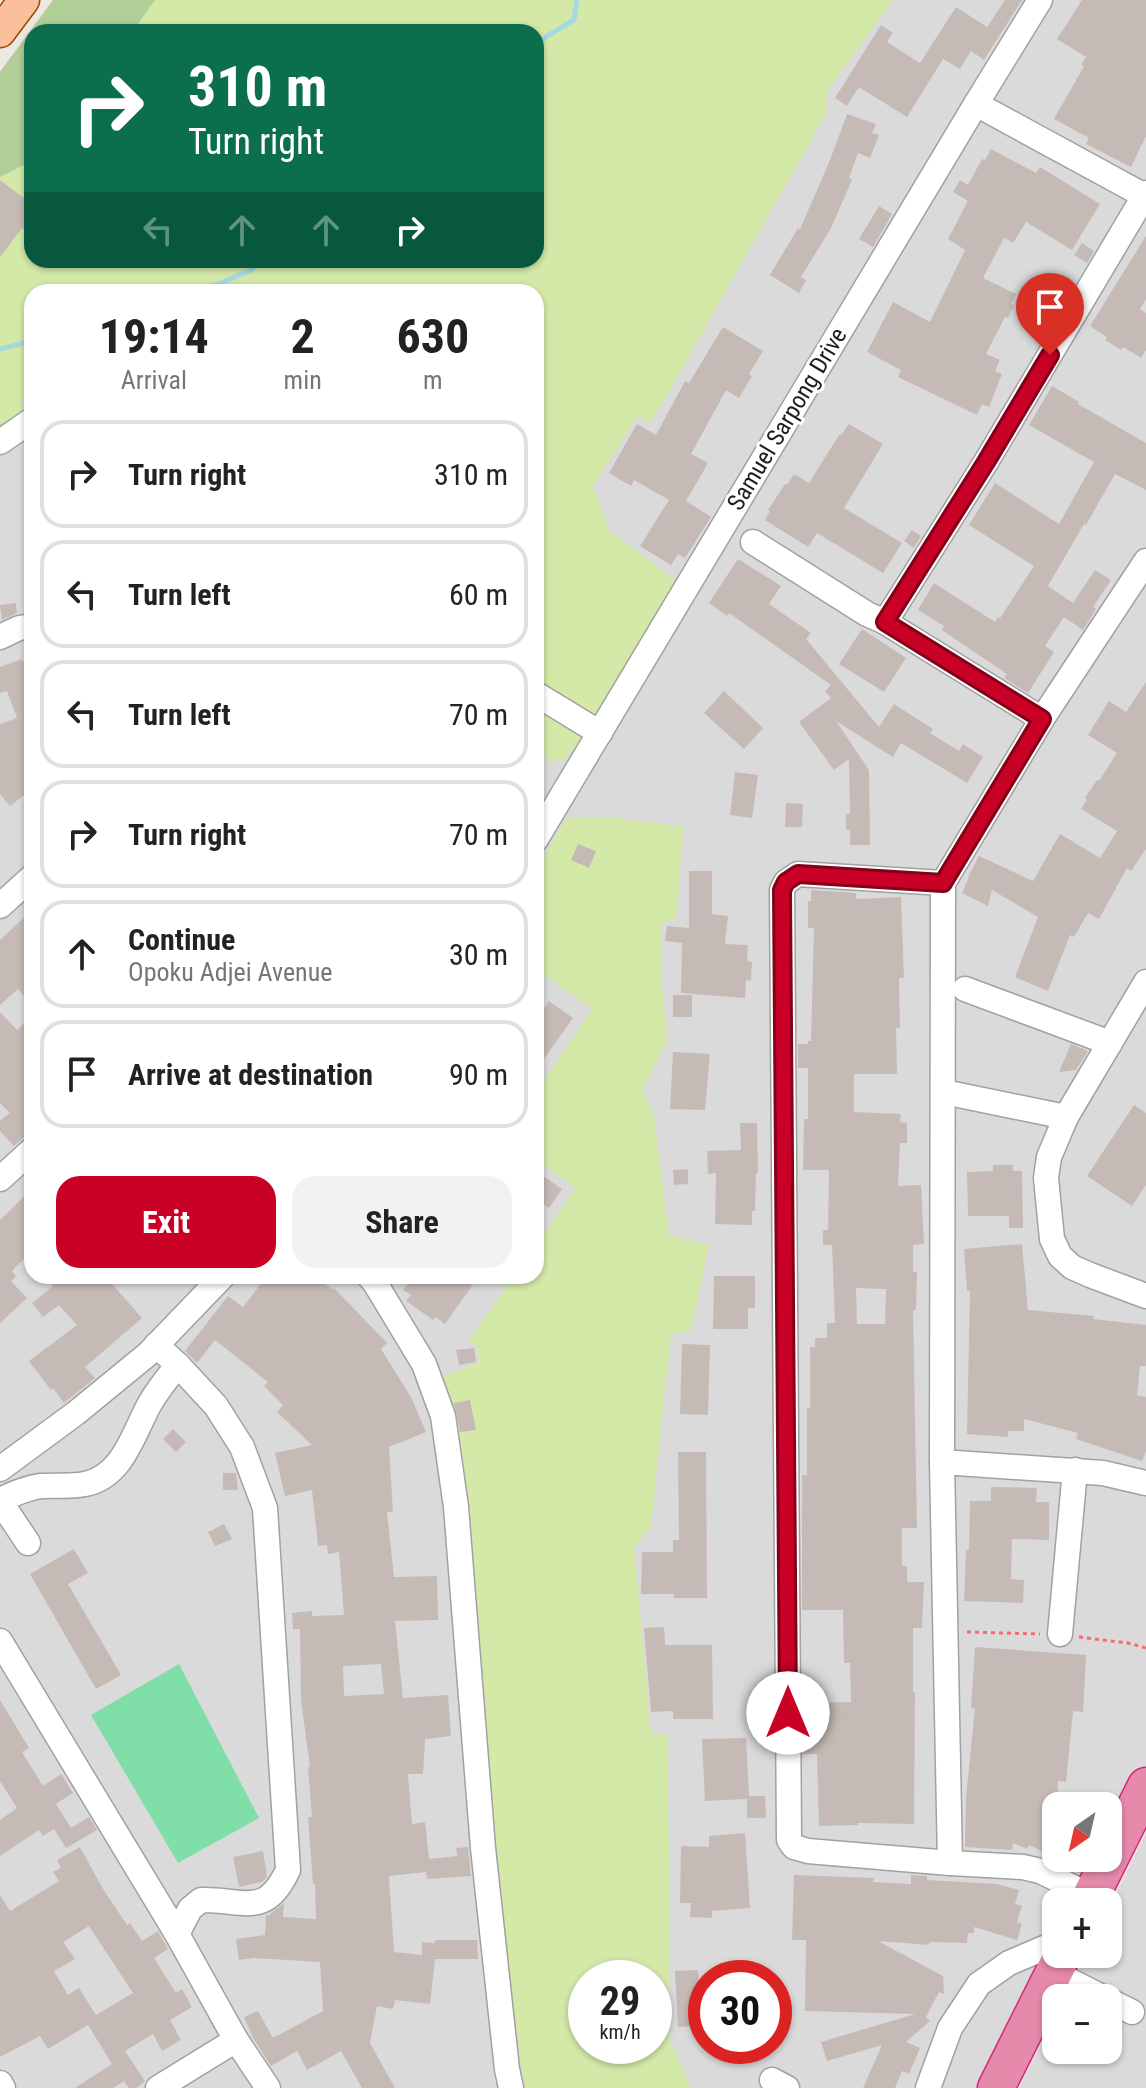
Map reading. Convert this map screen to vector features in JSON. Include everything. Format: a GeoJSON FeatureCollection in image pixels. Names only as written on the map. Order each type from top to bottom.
{"type":"FeatureCollection","features":[{"type":"Feature","properties":{"kind":"highway"},"geometry":{"type":"LineString","coordinates":[[1095,1888],[1146,1786]]}},
{"type":"Feature","properties":{"kind":"highway"},"geometry":{"type":"LineString","coordinates":[[996,2088],[1051,1968]]}},
{"type":"Feature","properties":{"kind":"main road"},"geometry":{"type":"LineString","coordinates":[[0,32],[24,0]]}},
{"type":"Feature","properties":{"kind":"street","name":"Samuel Sarpong Drive"},"geometry":{"type":"LineString","coordinates":[[544,826],[1040,0]]}},
{"type":"Feature","properties":{"kind":"street"},"geometry":{"type":"LineString","coordinates":[[885,622],[986,462],[1145,194],[976,104]]}},
{"type":"Feature","properties":{"kind":"street"},"geometry":{"type":"LineString","coordinates":[[0,442],[24,426]]}},
{"type":"Feature","properties":{"kind":"street"},"geometry":{"type":"LineString","coordinates":[[753,542],[1042,719]]}},
{"type":"Feature","properties":{"kind":"street"},"geometry":{"type":"LineString","coordinates":[[950,1863],[942,1462],[943,883],[1042,719],[1146,561]]}},
{"type":"Feature","properties":{"kind":"street"},"geometry":{"type":"LineString","coordinates":[[0,637],[24,627]]}},
{"type":"Feature","properties":{"kind":"street"},"geometry":{"type":"LineString","coordinates":[[544,699],[600,733]]}},
{"type":"Feature","properties":{"kind":"street"},"geometry":{"type":"LineString","coordinates":[[943,883],[798,874],[786,882],[782,890],[789,1840],[794,1847],[808,1851],[1032,1868],[1069,1888]]}},
{"type":"Feature","properties":{"kind":"street"},"geometry":{"type":"LineString","coordinates":[[0,906],[24,884]]}},
{"type":"Feature","properties":{"kind":"street"},"geometry":{"type":"LineString","coordinates":[[1146,982],[1066,1117],[1049,1157],[1046,1178],[1052,1239],[1060,1256],[1072,1267],[1146,1296]]}},
{"type":"Feature","properties":{"kind":"street"},"geometry":{"type":"LineString","coordinates":[[965,989],[1110,1043]]}},
{"type":"Feature","properties":{"kind":"street"},"geometry":{"type":"LineString","coordinates":[[944,1092],[1066,1117]]}},
{"type":"Feature","properties":{"kind":"street"},"geometry":{"type":"LineString","coordinates":[[0,1179],[24,1157]]}},
{"type":"Feature","properties":{"kind":"street"},"geometry":{"type":"LineString","coordinates":[[0,1469],[76,1413],[156,1345],[215,1284]]}},
{"type":"Feature","properties":{"kind":"street"},"geometry":{"type":"LineString","coordinates":[[376,1284],[424,1364],[443,1416],[456,1507],[483,1848],[511,2088]]}},
{"type":"Feature","properties":{"kind":"street"},"geometry":{"type":"LineString","coordinates":[[156,1345],[216,1406],[242,1447],[265,1508],[288,1870],[281,1886],[270,1898],[255,1904],[201,1900],[190,1909],[177,1934]]}},
{"type":"Feature","properties":{"kind":"street"},"geometry":{"type":"LineString","coordinates":[[28,1543],[0,1500],[25,1489],[85,1484],[111,1472],[154,1395],[178,1365]]}},
{"type":"Feature","properties":{"kind":"street"},"geometry":{"type":"LineString","coordinates":[[942,1462],[1075,1470],[1146,1483]]}},
{"type":"Feature","properties":{"kind":"street"},"geometry":{"type":"LineString","coordinates":[[1060,1634],[1075,1470]]}},
{"type":"Feature","properties":{"kind":"street"},"geometry":{"type":"LineString","coordinates":[[0,1641],[177,1934],[236,2040],[268,2088]]}},
{"type":"Feature","properties":{"kind":"street"},"geometry":{"type":"LineString","coordinates":[[928,2088],[950,2028],[979,1984],[1009,1963],[1042,1958]]}},
{"type":"Feature","properties":{"kind":"street"},"geometry":{"type":"LineString","coordinates":[[1071,1968],[1089,1984]]}},
{"type":"Feature","properties":{"kind":"street"},"geometry":{"type":"LineString","coordinates":[[1122,2007],[1132,2012]]}},
{"type":"Feature","properties":{"kind":"street"},"geometry":{"type":"LineString","coordinates":[[158,2088],[236,2040]]}},
{"type":"Feature","properties":{"kind":"path"},"geometry":{"type":"LineString","coordinates":[[945,1631],[1060,1634],[1146,1648]]}},
{"type":"Feature","properties":{"kind":"shaded area"},"geometry":{"type":"Polygon","coordinates":[[[53,0],[1146,0],[1146,1776],[1122,1824],[1122,1792],[1042,1792],[1042,1872],[1098,1872],[1090,1888],[1042,1888],[1042,1968],[1049,1968],[990,2088],[0,2088],[0,72],[24,39],[24,268],[544,268],[544,24],[35,24],[53,0]]]}},
{"type":"Feature","properties":{"kind":"shaded area"},"geometry":{"type":"Polygon","coordinates":[[[1146,1833],[1146,2088],[1019,2088],[1042,2042],[1042,2064],[1122,2064],[1122,1984],[1071,1984],[1079,1968],[1122,1968],[1122,1888],[1119,1888],[1146,1833]]]}},
{"type":"Feature","properties":{"kind":"green space"},"geometry":{"type":"Polygon","coordinates":[[[53,0],[155,0],[138,24],[35,24],[53,0]]]}},
{"type":"Feature","properties":{"kind":"green space"},"geometry":{"type":"Polygon","coordinates":[[[155,0],[893,0],[827,92],[826,114],[651,423],[638,416],[593,486],[608,529],[679,583],[589,731],[563,761],[546,760],[544,749],[544,284],[24,284],[24,438],[0,451],[0,177],[24,165],[24,268],[544,268],[544,24],[138,24],[155,0]]]}},
{"type":"Feature","properties":{"kind":"green space"},"geometry":{"type":"Polygon","coordinates":[[[24,39],[24,165],[0,177],[0,72],[24,39]]]}},
{"type":"Feature","properties":{"kind":"green space"},"geometry":{"type":"Polygon","coordinates":[[[611,817],[684,827],[676,920],[662,923],[661,977],[667,1041],[642,1090],[653,1111],[669,1235],[709,1245],[691,1330],[671,1334],[651,1527],[634,1546],[651,1733],[668,1733],[669,1960],[568,1960],[568,2064],[672,2064],[672,2045],[691,2088],[525,2088],[502,1957],[444,1376],[479,1362],[477,1346],[469,1340],[508,1284],[544,1284],[544,1233],[576,1188],[544,1166],[544,1081],[592,1009],[544,975],[544,856],[567,818],[611,817]]]}},
{"type":"Feature","properties":{"kind":"green space"},"geometry":{"type":"Polygon","coordinates":[[[179,1664],[259,1818],[178,1863],[91,1715],[179,1664]]]}},
{"type":"Feature","properties":{"kind":"building"},"geometry":{"type":"Polygon","coordinates":[[[1005,0],[1022,0],[984,60],[971,51],[960,69],[943,59],[907,117],[859,87],[847,106],[835,98],[881,25],[893,33],[887,42],[920,63],[956,7],[987,27],[1005,0]]]}},
{"type":"Feature","properties":{"kind":"building"},"geometry":{"type":"Polygon","coordinates":[[[1082,0],[1146,0],[1146,136],[1131,167],[1086,144],[1089,138],[1054,119],[1084,66],[1081,65],[1086,57],[1057,39],[1082,0]]]}},
{"type":"Feature","properties":{"kind":"building"},"geometry":{"type":"Polygon","coordinates":[[[847,114],[876,124],[872,133],[879,135],[870,158],[858,153],[849,178],[852,180],[831,228],[801,277],[806,280],[799,293],[770,275],[800,229],[847,114]]]}},
{"type":"Feature","properties":{"kind":"building"},"geometry":{"type":"Polygon","coordinates":[[[991,149],[1036,173],[1040,167],[1100,204],[1072,250],[1026,222],[1013,243],[1004,238],[983,278],[1016,294],[1008,318],[1005,317],[986,354],[1000,360],[995,371],[1002,374],[989,407],[982,404],[977,415],[898,377],[901,370],[867,352],[893,302],[930,322],[965,250],[948,239],[968,201],[953,192],[960,180],[968,185],[991,149]]]}},
{"type":"Feature","properties":{"kind":"building"},"geometry":{"type":"Polygon","coordinates":[[[0,180],[24,198],[24,230],[22,228],[0,257],[0,180]]]}},
{"type":"Feature","properties":{"kind":"building"},"geometry":{"type":"Polygon","coordinates":[[[879,206],[892,214],[873,247],[859,239],[879,206]]]}},
{"type":"Feature","properties":{"kind":"building"},"geometry":{"type":"Polygon","coordinates":[[[1146,236],[1146,299],[1140,309],[1146,313],[1146,350],[1141,358],[1105,340],[1107,337],[1090,326],[1146,236]]]}},
{"type":"Feature","properties":{"kind":"building"},"geometry":{"type":"Polygon","coordinates":[[[1082,243],[1094,251],[1087,263],[1074,255],[1082,243]]]}},
{"type":"Feature","properties":{"kind":"building"},"geometry":{"type":"Polygon","coordinates":[[[723,327],[763,351],[739,398],[726,390],[691,454],[708,463],[686,501],[711,517],[685,558],[678,554],[671,565],[640,546],[669,500],[634,480],[631,486],[609,473],[637,424],[656,435],[685,381],[689,383],[723,327]]]}},
{"type":"Feature","properties":{"kind":"building"},"geometry":{"type":"Polygon","coordinates":[[[1052,386],[1146,443],[1146,490],[1115,474],[1084,524],[1048,586],[1073,603],[1095,570],[1111,580],[1093,607],[1096,609],[1083,630],[1064,617],[1045,646],[1054,652],[1028,693],[1004,678],[1007,674],[942,630],[944,626],[918,610],[934,583],[995,622],[1034,566],[969,525],[995,483],[1059,524],[1094,462],[1029,425],[1052,386]]]}},
{"type":"Feature","properties":{"kind":"building"},"geometry":{"type":"Polygon","coordinates":[[[849,424],[883,444],[844,508],[902,543],[883,573],[817,533],[808,547],[765,520],[768,510],[794,474],[809,483],[849,424]]]}},
{"type":"Feature","properties":{"kind":"building"},"geometry":{"type":"Polygon","coordinates":[[[912,530],[921,536],[914,548],[904,541],[912,530]]]}},
{"type":"Feature","properties":{"kind":"building"},"geometry":{"type":"Polygon","coordinates":[[[738,559],[781,586],[769,604],[811,633],[806,639],[879,727],[894,704],[933,729],[930,733],[959,751],[963,744],[983,757],[967,783],[901,743],[893,757],[836,721],[869,770],[870,845],[850,845],[850,830],[846,830],[846,814],[850,814],[849,759],[834,770],[799,722],[831,698],[825,691],[831,685],[729,613],[727,616],[709,603],[738,559]]]}},
{"type":"Feature","properties":{"kind":"building"},"geometry":{"type":"Polygon","coordinates":[[[16,603],[17,613],[2,620],[0,605],[16,603]]]}},
{"type":"Feature","properties":{"kind":"building"},"geometry":{"type":"Polygon","coordinates":[[[862,629],[906,658],[884,692],[839,664],[862,629]]]}},
{"type":"Feature","properties":{"kind":"building"},"geometry":{"type":"Polygon","coordinates":[[[22,659],[24,662],[24,795],[10,806],[0,794],[0,724],[17,718],[7,691],[0,693],[0,667],[22,659]]]}},
{"type":"Feature","properties":{"kind":"building"},"geometry":{"type":"Polygon","coordinates":[[[1146,682],[1146,849],[1131,871],[1127,868],[1099,919],[1088,913],[1074,937],[1070,935],[1048,991],[1015,977],[1038,917],[992,890],[988,906],[962,893],[979,856],[1033,881],[1060,834],[1100,858],[1117,831],[1081,809],[1087,800],[1085,798],[1117,753],[1088,735],[1109,701],[1126,712],[1146,682]]]}},
{"type":"Feature","properties":{"kind":"building"},"geometry":{"type":"Polygon","coordinates":[[[724,691],[763,728],[744,749],[704,713],[724,691]]]}},
{"type":"Feature","properties":{"kind":"building"},"geometry":{"type":"Polygon","coordinates":[[[735,772],[758,775],[752,818],[730,815],[735,772]]]}},
{"type":"Feature","properties":{"kind":"building"},"geometry":{"type":"Polygon","coordinates":[[[786,803],[803,804],[802,827],[785,827],[786,803]]]}},
{"type":"Feature","properties":{"kind":"building"},"geometry":{"type":"Polygon","coordinates":[[[578,844],[596,851],[589,868],[571,860],[578,844]]]}},
{"type":"Feature","properties":{"kind":"building"},"geometry":{"type":"Polygon","coordinates":[[[689,871],[712,871],[712,914],[728,916],[725,944],[748,945],[747,961],[752,962],[751,981],[746,980],[745,998],[681,993],[682,943],[665,941],[667,926],[689,928],[689,871]]]}},
{"type":"Feature","properties":{"kind":"building"},"geometry":{"type":"Polygon","coordinates":[[[811,890],[856,893],[856,899],[901,897],[904,978],[899,978],[897,1074],[854,1074],[854,1112],[901,1114],[900,1122],[907,1123],[907,1143],[900,1143],[898,1186],[921,1185],[924,1244],[913,1245],[913,1272],[917,1272],[916,1310],[913,1310],[917,1528],[902,1528],[902,1566],[907,1566],[907,1582],[924,1582],[922,1628],[913,1628],[914,1824],[819,1826],[817,1754],[803,1754],[803,1703],[851,1702],[850,1663],[844,1663],[843,1610],[802,1610],[802,1475],[807,1475],[810,1347],[815,1347],[815,1338],[827,1338],[827,1323],[835,1323],[832,1245],[823,1245],[823,1230],[828,1230],[829,1170],[803,1170],[804,1119],[808,1119],[808,1068],[798,1068],[798,1044],[811,1041],[814,928],[808,928],[808,901],[811,901],[811,890]],[[856,1288],[857,1324],[885,1324],[886,1289],[856,1288]]]}},
{"type":"Feature","properties":{"kind":"building"},"geometry":{"type":"Polygon","coordinates":[[[24,918],[24,996],[18,989],[0,1005],[0,940],[24,918]]]}},
{"type":"Feature","properties":{"kind":"building"},"geometry":{"type":"Polygon","coordinates":[[[673,995],[692,995],[692,1017],[673,1017],[673,995]]]}},
{"type":"Feature","properties":{"kind":"building"},"geometry":{"type":"Polygon","coordinates":[[[549,1001],[573,1018],[544,1059],[544,1008],[549,1001]]]}},
{"type":"Feature","properties":{"kind":"building"},"geometry":{"type":"Polygon","coordinates":[[[0,1012],[17,1030],[24,1024],[24,1137],[14,1146],[0,1131],[0,1121],[10,1113],[0,1103],[0,1012]]]}},
{"type":"Feature","properties":{"kind":"building"},"geometry":{"type":"Polygon","coordinates":[[[1071,1044],[1088,1051],[1076,1070],[1059,1072],[1071,1044]]]}},
{"type":"Feature","properties":{"kind":"building"},"geometry":{"type":"Polygon","coordinates":[[[673,1052],[710,1054],[705,1110],[670,1109],[673,1052]]]}},
{"type":"Feature","properties":{"kind":"building"},"geometry":{"type":"Polygon","coordinates":[[[1134,1105],[1146,1113],[1146,1185],[1132,1206],[1087,1176],[1134,1105]]]}},
{"type":"Feature","properties":{"kind":"building"},"geometry":{"type":"Polygon","coordinates":[[[740,1123],[757,1123],[758,1173],[752,1225],[715,1224],[716,1173],[708,1174],[707,1151],[741,1150],[740,1123]]]}},
{"type":"Feature","properties":{"kind":"building"},"geometry":{"type":"Polygon","coordinates":[[[993,1165],[1013,1165],[1013,1171],[1022,1171],[1023,1228],[1009,1228],[1009,1216],[968,1216],[967,1172],[993,1171],[993,1165]]]}},
{"type":"Feature","properties":{"kind":"building"},"geometry":{"type":"Polygon","coordinates":[[[688,1169],[688,1184],[674,1185],[673,1170],[688,1169]]]}},
{"type":"Feature","properties":{"kind":"building"},"geometry":{"type":"Polygon","coordinates":[[[544,1177],[562,1189],[549,1208],[544,1205],[544,1177]]]}},
{"type":"Feature","properties":{"kind":"building"},"geometry":{"type":"Polygon","coordinates":[[[24,1197],[24,1259],[12,1271],[16,1276],[11,1281],[27,1298],[0,1323],[0,1220],[24,1197]]]}},
{"type":"Feature","properties":{"kind":"building"},"geometry":{"type":"Polygon","coordinates":[[[1022,1244],[1028,1310],[1146,1325],[1146,1366],[1140,1366],[1137,1395],[1146,1397],[1146,1451],[1142,1461],[1076,1439],[1078,1433],[1024,1419],[1024,1431],[1008,1431],[1008,1437],[967,1434],[970,1291],[967,1291],[964,1249],[1022,1244]]]}},
{"type":"Feature","properties":{"kind":"building"},"geometry":{"type":"Polygon","coordinates":[[[714,1276],[755,1276],[755,1308],[748,1308],[748,1329],[713,1329],[714,1276]]]}},
{"type":"Feature","properties":{"kind":"building"},"geometry":{"type":"Polygon","coordinates":[[[51,1284],[112,1284],[142,1318],[85,1367],[95,1378],[64,1403],[29,1361],[77,1325],[59,1305],[43,1317],[32,1303],[53,1286],[51,1284]]]}},
{"type":"Feature","properties":{"kind":"building"},"geometry":{"type":"Polygon","coordinates":[[[261,1284],[325,1284],[334,1288],[387,1343],[381,1349],[411,1397],[426,1432],[389,1447],[393,1512],[387,1512],[394,1577],[437,1576],[438,1620],[395,1621],[403,1698],[448,1695],[451,1736],[425,1739],[423,1774],[408,1774],[412,1824],[425,1822],[429,1859],[457,1856],[456,1848],[468,1847],[471,1876],[427,1879],[426,1872],[389,1876],[394,1952],[422,1955],[422,1942],[477,1940],[478,1959],[435,1959],[430,2004],[395,2000],[393,2009],[377,2006],[370,2043],[395,2088],[362,2088],[341,2051],[307,2070],[297,2051],[271,2066],[244,2017],[258,2011],[273,2038],[323,2011],[320,1962],[239,1960],[236,1939],[265,1935],[266,1915],[269,1916],[284,1903],[283,1917],[316,1919],[308,1817],[312,1817],[310,1767],[301,1700],[300,1629],[293,1629],[292,1613],[312,1611],[312,1616],[344,1615],[339,1552],[328,1554],[327,1545],[318,1546],[312,1490],[285,1496],[275,1453],[312,1445],[277,1412],[283,1405],[264,1386],[268,1382],[215,1340],[197,1363],[185,1351],[228,1296],[243,1307],[261,1284]],[[381,1664],[343,1666],[344,1696],[384,1694],[381,1664]]]}},
{"type":"Feature","properties":{"kind":"building"},"geometry":{"type":"Polygon","coordinates":[[[407,1284],[473,1284],[445,1324],[436,1317],[433,1320],[406,1301],[411,1295],[403,1290],[407,1284]]]}},
{"type":"Feature","properties":{"kind":"building"},"geometry":{"type":"Polygon","coordinates":[[[682,1344],[710,1345],[708,1415],[680,1414],[682,1344]]]}},
{"type":"Feature","properties":{"kind":"building"},"geometry":{"type":"Polygon","coordinates":[[[474,1348],[476,1362],[459,1365],[456,1350],[474,1348]]]}},
{"type":"Feature","properties":{"kind":"building"},"geometry":{"type":"Polygon","coordinates":[[[470,1400],[476,1430],[460,1432],[454,1403],[470,1400]]]}},
{"type":"Feature","properties":{"kind":"building"},"geometry":{"type":"Polygon","coordinates":[[[173,1429],[186,1442],[176,1452],[163,1439],[173,1429]]]}},
{"type":"Feature","properties":{"kind":"building"},"geometry":{"type":"Polygon","coordinates":[[[678,1452],[706,1452],[707,1598],[641,1594],[642,1552],[673,1552],[673,1540],[679,1540],[678,1452]]]}},
{"type":"Feature","properties":{"kind":"building"},"geometry":{"type":"Polygon","coordinates":[[[223,1473],[236,1473],[238,1490],[223,1490],[223,1473]]]}},
{"type":"Feature","properties":{"kind":"building"},"geometry":{"type":"Polygon","coordinates":[[[991,1487],[1037,1488],[1036,1502],[1049,1502],[1049,1540],[1012,1539],[1011,1579],[1024,1580],[1023,1603],[964,1601],[970,1501],[991,1501],[991,1487]]]}},
{"type":"Feature","properties":{"kind":"building"},"geometry":{"type":"Polygon","coordinates":[[[224,1524],[232,1539],[215,1546],[208,1532],[224,1524]]]}},
{"type":"Feature","properties":{"kind":"building"},"geometry":{"type":"Polygon","coordinates":[[[74,1549],[88,1573],[68,1584],[121,1675],[96,1689],[30,1574],[74,1549]]]}},
{"type":"Feature","properties":{"kind":"building"},"geometry":{"type":"Polygon","coordinates":[[[664,1627],[665,1645],[712,1645],[713,1719],[673,1719],[673,1711],[651,1712],[644,1628],[664,1627]]]}},
{"type":"Feature","properties":{"kind":"building"},"geometry":{"type":"Polygon","coordinates":[[[975,1647],[1086,1655],[1083,1712],[1073,1711],[1066,1782],[1058,1781],[1057,1792],[1042,1792],[1042,1852],[1029,1845],[1027,1849],[1013,1843],[1012,1850],[965,1847],[966,1797],[975,1708],[971,1708],[975,1647]]]}},
{"type":"Feature","properties":{"kind":"building"},"geometry":{"type":"Polygon","coordinates":[[[0,1700],[29,1748],[22,1752],[43,1786],[61,1774],[73,1793],[56,1804],[71,1828],[89,1817],[97,1830],[66,1848],[54,1829],[43,1836],[39,1830],[0,1856],[0,1820],[17,1808],[0,1781],[0,1700]]]}},
{"type":"Feature","properties":{"kind":"building"},"geometry":{"type":"Polygon","coordinates":[[[746,1738],[749,1796],[765,1796],[766,1818],[747,1818],[747,1799],[705,1801],[702,1739],[746,1738]]]}},
{"type":"Feature","properties":{"kind":"building"},"geometry":{"type":"Polygon","coordinates":[[[745,1833],[750,1908],[712,1911],[712,1918],[690,1917],[691,1903],[680,1903],[681,1846],[709,1847],[709,1836],[745,1833]]]}},
{"type":"Feature","properties":{"kind":"building"},"geometry":{"type":"Polygon","coordinates":[[[80,1847],[127,1925],[130,1923],[142,1941],[158,1931],[168,1949],[154,1958],[176,1993],[182,1989],[192,2007],[170,2020],[181,2040],[162,2051],[153,2034],[125,2051],[145,2081],[136,2088],[129,2088],[124,2081],[113,2088],[75,2088],[112,2064],[88,2025],[48,2049],[40,2036],[0,2057],[0,1895],[10,1911],[59,1881],[53,1872],[61,1868],[57,1860],[80,1847]],[[89,1926],[63,1942],[75,1959],[54,1971],[68,1995],[79,1988],[96,2015],[133,1993],[89,1926]]]}},
{"type":"Feature","properties":{"kind":"building"},"geometry":{"type":"Polygon","coordinates":[[[263,1851],[267,1877],[262,1882],[239,1887],[233,1857],[263,1851]]]}},
{"type":"Feature","properties":{"kind":"building"},"geometry":{"type":"Polygon","coordinates":[[[794,1875],[874,1878],[873,1882],[911,1884],[911,1875],[927,1876],[927,1880],[997,1884],[1019,1890],[1015,1904],[1022,1906],[1017,1922],[1022,1924],[1017,1940],[974,1927],[974,1933],[968,1933],[967,1943],[929,1942],[929,1945],[878,1941],[943,1976],[944,1994],[939,1992],[927,2015],[930,2021],[906,2042],[920,2048],[909,2074],[902,2071],[895,2088],[863,2088],[882,2045],[827,2061],[821,2042],[915,2014],[805,2011],[806,1940],[792,1940],[794,1875]]]}},
{"type":"Feature","properties":{"kind":"building"},"geometry":{"type":"Polygon","coordinates":[[[688,1970],[688,2027],[678,2027],[675,1971],[688,1970]]]}},
{"type":"Feature","properties":{"kind":"waterway"},"geometry":{"type":"LineString","coordinates":[[544,39],[574,20],[577,0]]}},
{"type":"Feature","properties":{"kind":"waterway"},"geometry":{"type":"LineString","coordinates":[[218,284],[254,268]]}},
{"type":"Feature","properties":{"kind":"waterway"},"geometry":{"type":"LineString","coordinates":[[0,349],[24,343]]}},
{"type":"Feature","properties":{"kind":"route"},"geometry":{"type":"LineString","coordinates":[[788,1713],[782,890],[786,882],[798,874],[943,883],[1042,719],[885,622],[1050,355]]}}]}
